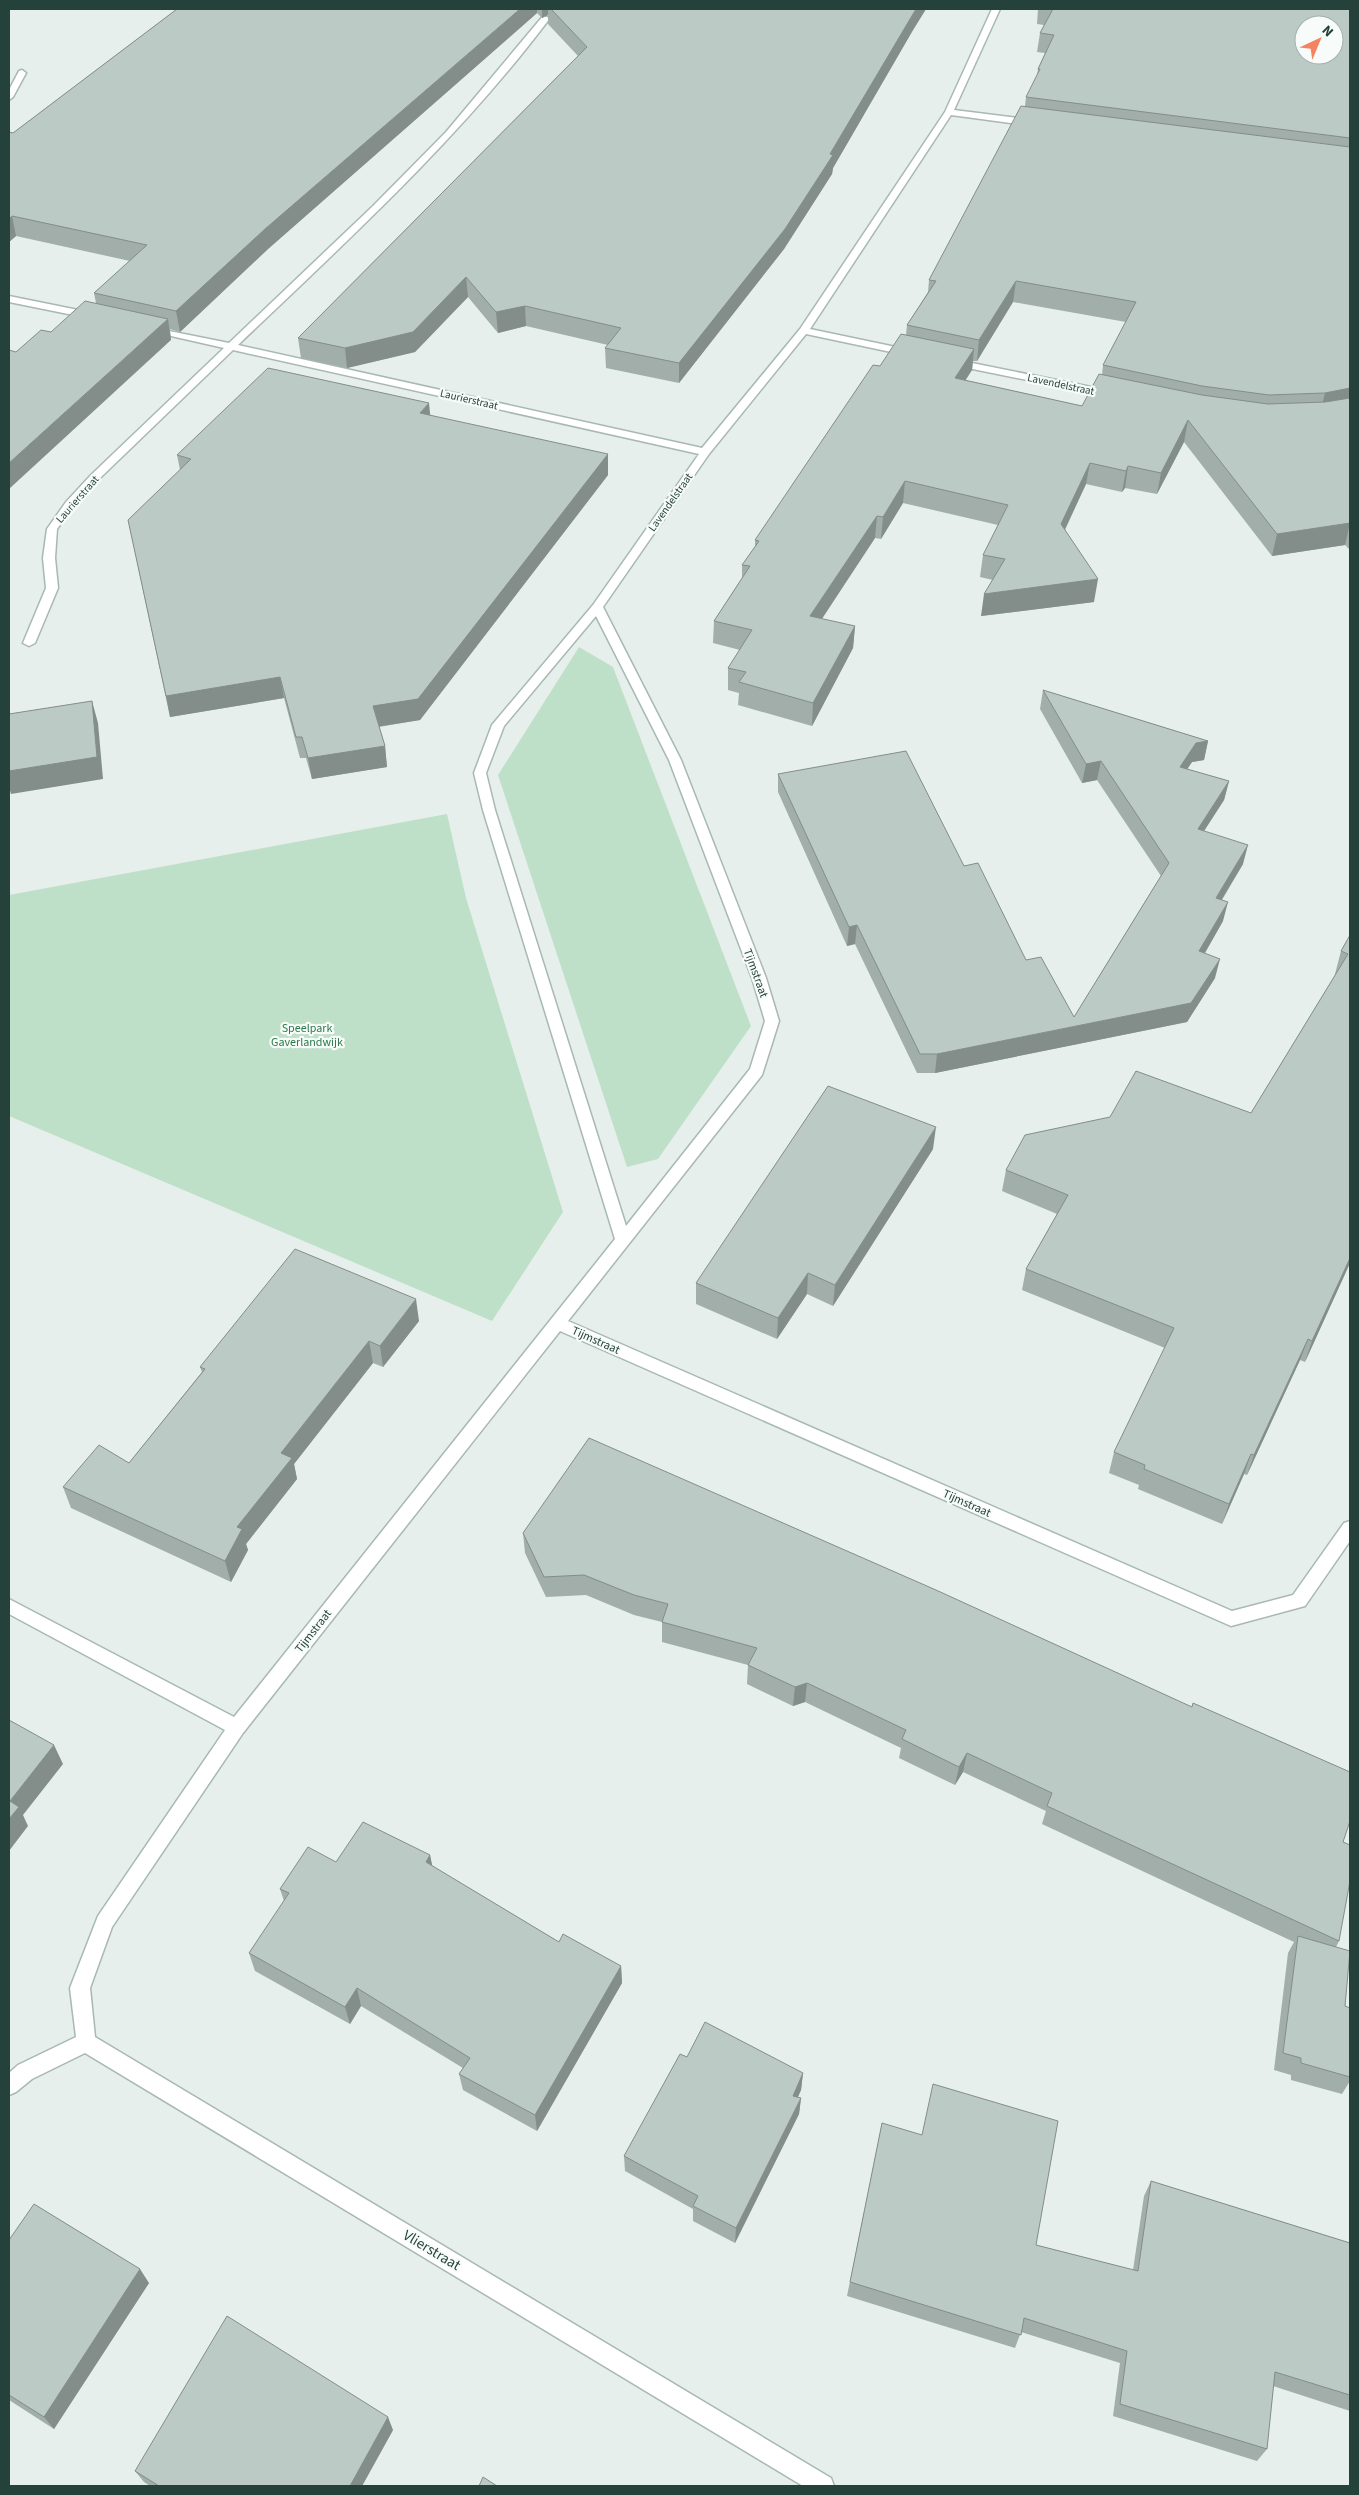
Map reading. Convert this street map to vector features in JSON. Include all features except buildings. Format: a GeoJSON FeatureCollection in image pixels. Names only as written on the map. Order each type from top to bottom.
{"type":"FeatureCollection","features":[{"type":"Feature","properties":{"kind":"street","name":"Lavendelstraat"},"geometry":{"type":"LineString","coordinates":[[622,1238],[484,795],[480,773],[498,725],[597,607],[705,452],[804,331],[949,112],[996,9]]}},
{"type":"Feature","properties":{"kind":"street","name":"Laurierstraat"},"geometry":{"type":"LineString","coordinates":[[29,643],[52,588],[49,558],[52,529],[70,504],[95,477],[233,347],[262,315],[376,208],[449,134],[546,18]]}},
{"type":"Feature","properties":{"kind":"street"},"geometry":{"type":"LineString","coordinates":[[9,97],[22,73]]}},
{"type":"Feature","properties":{"kind":"street"},"geometry":{"type":"LineString","coordinates":[[949,112],[1047,125]]}},
{"type":"Feature","properties":{"kind":"street"},"geometry":{"type":"LineString","coordinates":[[9,299],[103,318]]}},
{"type":"Feature","properties":{"kind":"street","name":"Laurierstraat"},"geometry":{"type":"LineString","coordinates":[[141,326],[705,452]]}},
{"type":"Feature","properties":{"kind":"street"},"geometry":{"type":"LineString","coordinates":[[804,331],[919,355]]}},
{"type":"Feature","properties":{"kind":"street","name":"Lavendelstraat"},"geometry":{"type":"LineString","coordinates":[[938,359],[1121,396]]}},
{"type":"Feature","properties":{"kind":"street","name":"Tijmstraat"},"geometry":{"type":"LineString","coordinates":[[86,2042],[80,1988],[105,1922],[237,1727],[557,1323],[622,1238],[757,1071],[772,1021],[759,978],[674,760],[597,607]]}},
{"type":"Feature","properties":{"kind":"street","name":"Tijmstraat"},"geometry":{"type":"LineString","coordinates":[[557,1323],[1231,1618],[1299,1601],[1350,1528]]}},
{"type":"Feature","properties":{"kind":"street"},"geometry":{"type":"LineString","coordinates":[[9,1606],[237,1727]]}},
{"type":"Feature","properties":{"kind":"street"},"geometry":{"type":"LineString","coordinates":[[9,2085],[25,2072],[86,2042]]}},
{"type":"Feature","properties":{"kind":"street","name":"Vlierstraat"},"geometry":{"type":"LineString","coordinates":[[86,2042],[823,2486]]}},
{"type":"Feature","properties":{"kind":"green space"},"geometry":{"type":"Polygon","coordinates":[[[579,647],[613,667],[751,1026],[658,1159],[627,1167],[498,775],[579,647]]]}},
{"type":"Feature","properties":{"kind":"green space","name":"Speelpark Gaverlandwijk"},"geometry":{"type":"Polygon","coordinates":[[[447,814],[466,898],[563,1212],[492,1321],[9,1116],[9,895],[447,814]]]}}]}
